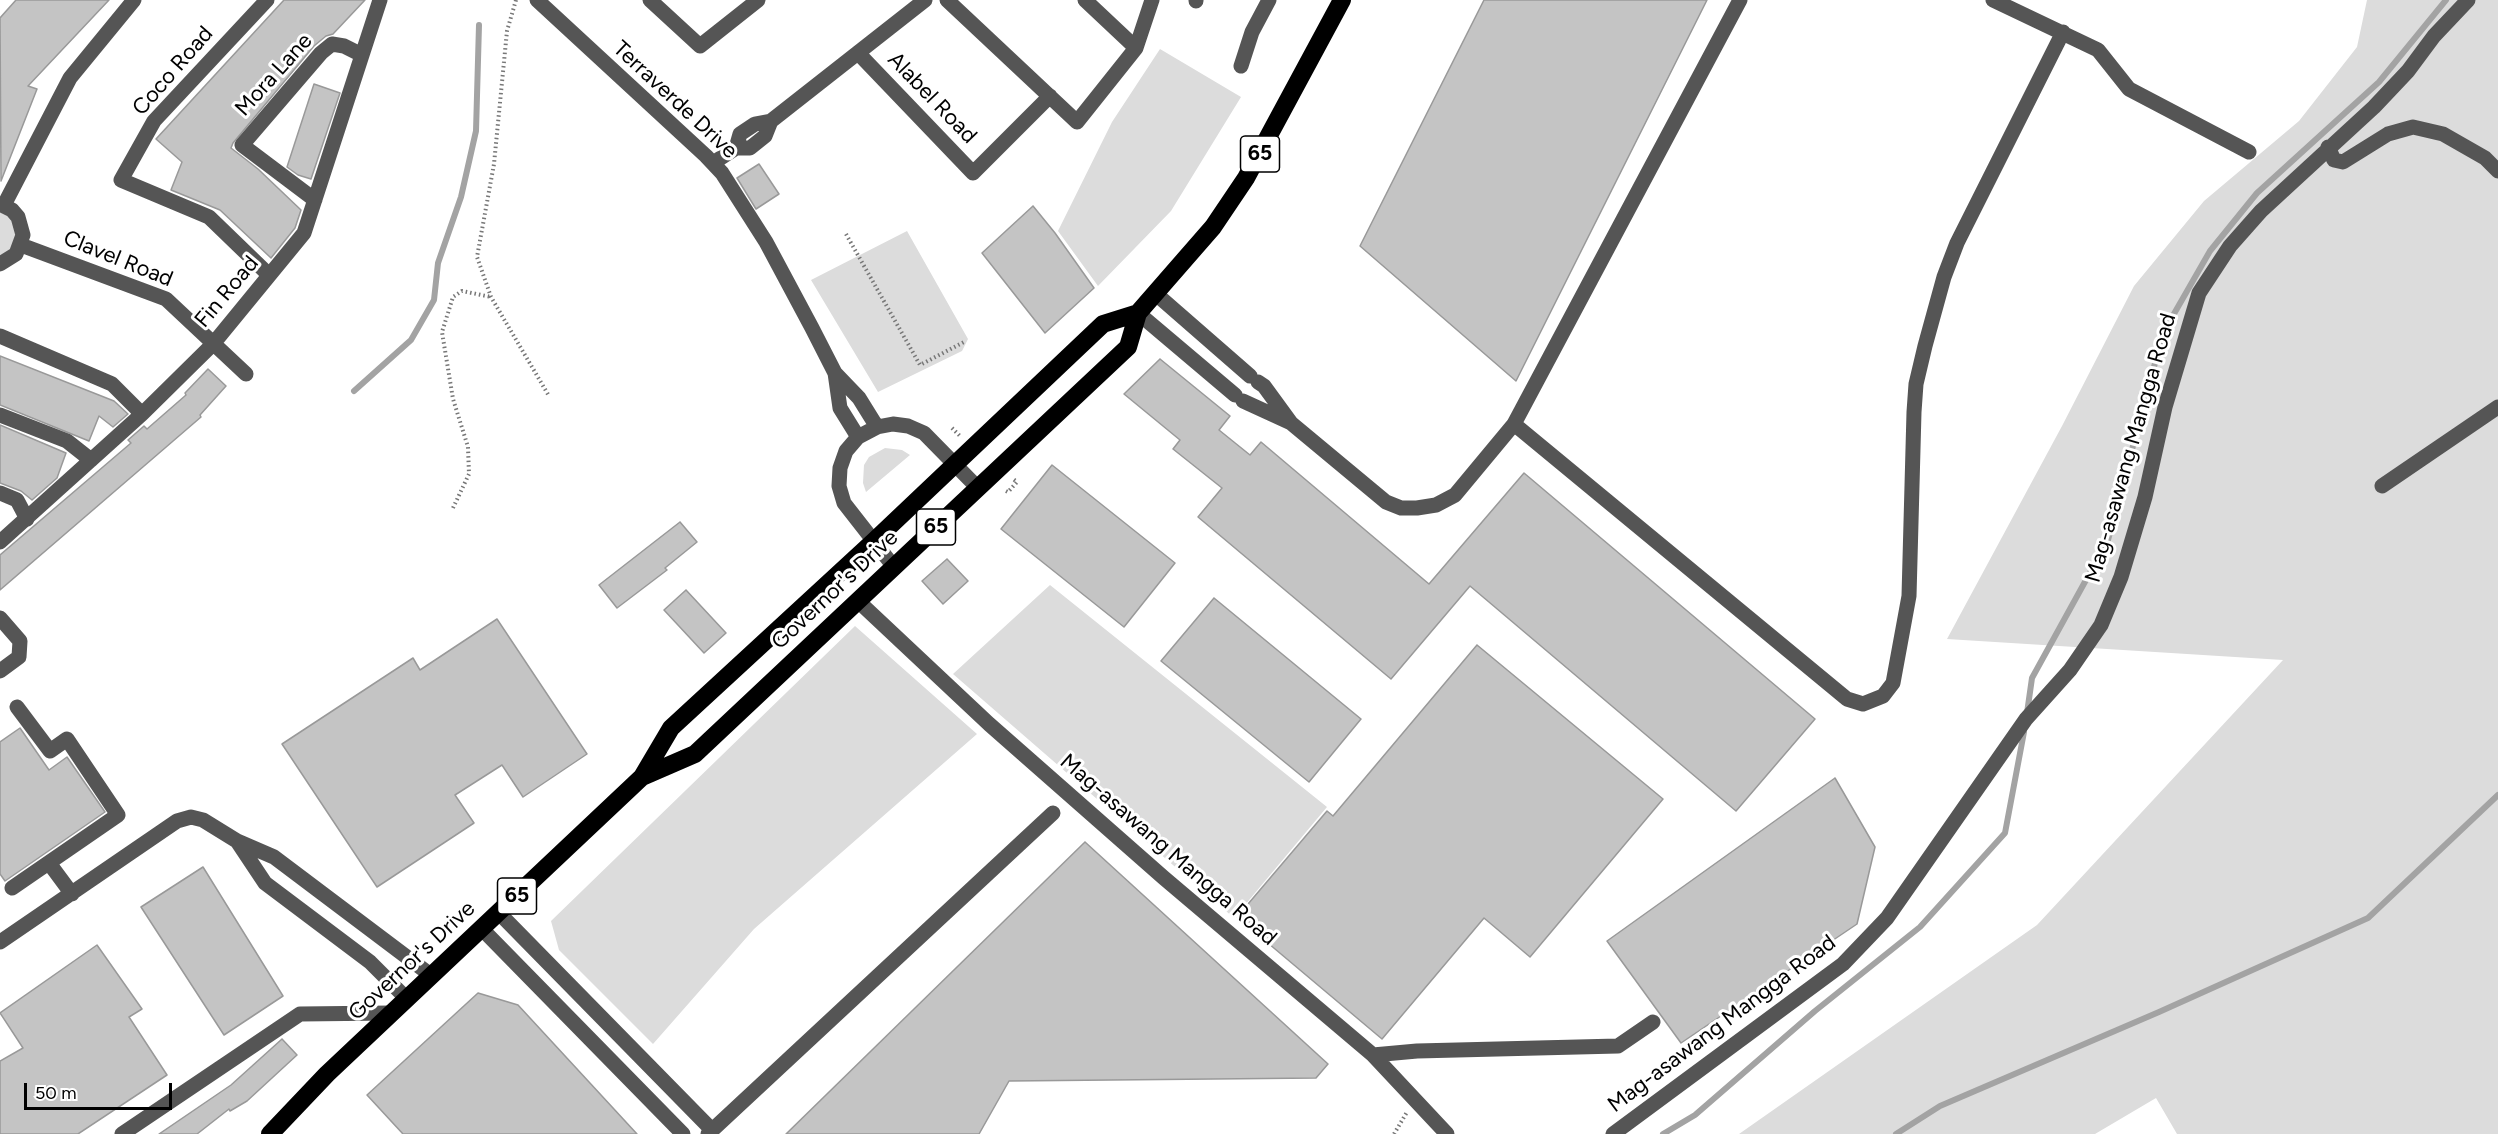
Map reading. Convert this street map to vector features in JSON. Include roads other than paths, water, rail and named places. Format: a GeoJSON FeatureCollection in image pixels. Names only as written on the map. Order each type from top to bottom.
{"type":"FeatureCollection","features":[{"type":"Feature","properties":{"kind":"highway","name":"Governor's Drive"},"geometry":{"type":"LineString","coordinates":[[642,777],[695,754],[1128,347],[1138,313],[1213,227],[1246,178],[1342,0]]}},
{"type":"Feature","properties":{"kind":"highway","name":"Governor's Drive"},"geometry":{"type":"LineString","coordinates":[[270,1134],[327,1074],[642,777],[671,728],[874,541],[1103,324],[1138,313]]}},
{"type":"Feature","properties":{"kind":"street"},"geometry":{"type":"LineString","coordinates":[[0,264],[16,254],[21,245],[22,226],[12,210],[2,204],[70,78],[134,0]]}},
{"type":"Feature","properties":{"kind":"street","name":"Coco Road"},"geometry":{"type":"LineString","coordinates":[[267,0],[154,121],[121,180],[209,217],[269,274]]}},
{"type":"Feature","properties":{"kind":"street","name":"Fin Road"},"geometry":{"type":"LineString","coordinates":[[0,542],[142,414],[213,344],[304,232],[380,0]]}},
{"type":"Feature","properties":{"kind":"street","name":"Terraverde Drive"},"geometry":{"type":"LineString","coordinates":[[537,0],[713,163],[740,200],[766,242],[835,373],[859,399],[877,427]]}},
{"type":"Feature","properties":{"kind":"street"},"geometry":{"type":"LineString","coordinates":[[651,0],[700,46],[758,0]]}},
{"type":"Feature","properties":{"kind":"street"},"geometry":{"type":"LineString","coordinates":[[713,163],[735,148],[740,134],[755,124],[771,121],[925,0]]}},
{"type":"Feature","properties":{"kind":"street"},"geometry":{"type":"LineString","coordinates":[[947,0],[1077,122],[1136,48],[1152,0]]}},
{"type":"Feature","properties":{"kind":"street"},"geometry":{"type":"LineString","coordinates":[[1085,0],[1136,48]]}},
{"type":"Feature","properties":{"kind":"street"},"geometry":{"type":"LineString","coordinates":[[1241,66],[1252,32],[1269,0]]}},
{"type":"Feature","properties":{"kind":"street"},"geometry":{"type":"LineString","coordinates":[[1138,313],[1239,398],[1291,423],[1386,502],[1401,508],[1436,505],[1455,495],[1514,424],[1740,0]]}},
{"type":"Feature","properties":{"kind":"street"},"geometry":{"type":"LineString","coordinates":[[1993,0],[2098,50],[2129,89],[2249,152]]}},
{"type":"Feature","properties":{"kind":"street","name":"Mag-asawang Mangga Road"},"geometry":{"type":"LineString","coordinates":[[1613,1134],[1843,964],[1887,918],[2026,718],[2070,670],[2101,625],[2121,577],[2145,496],[2165,407],[2199,293],[2230,246],[2253,219],[2328,147],[2374,107],[2468,0]]}},
{"type":"Feature","properties":{"kind":"street"},"geometry":{"type":"LineString","coordinates":[[1514,424],[1847,699],[1863,704],[1883,696],[1893,683],[1909,596],[1914,412],[1916,384],[1925,346],[1944,277],[1957,243],[2063,32]]}},
{"type":"Feature","properties":{"kind":"street","name":"Mora Lane"},"geometry":{"type":"LineString","coordinates":[[315,200],[242,145],[321,53],[332,44],[344,46],[362,55]]}},
{"type":"Feature","properties":{"kind":"street","name":"Alabel Road"},"geometry":{"type":"LineString","coordinates":[[859,54],[973,173],[1050,96]]}},
{"type":"Feature","properties":{"kind":"street"},"geometry":{"type":"LineString","coordinates":[[2328,147],[2334,160],[2343,162],[2388,134],[2413,127],[2443,134],[2485,158],[2498,171]]}},
{"type":"Feature","properties":{"kind":"street","name":"Clavel Road"},"geometry":{"type":"LineString","coordinates":[[21,245],[166,299],[246,374]]}},
{"type":"Feature","properties":{"kind":"street"},"geometry":{"type":"LineString","coordinates":[[1156,294],[1264,386],[1291,423]]}},
{"type":"Feature","properties":{"kind":"street"},"geometry":{"type":"LineString","coordinates":[[0,336],[112,384],[142,414]]}},
{"type":"Feature","properties":{"kind":"street","name":"Terraverde Drive"},"geometry":{"type":"LineString","coordinates":[[835,373],[840,408],[858,438]]}},
{"type":"Feature","properties":{"kind":"street"},"geometry":{"type":"LineString","coordinates":[[2382,486],[2498,407]]}},
{"type":"Feature","properties":{"kind":"street"},"geometry":{"type":"LineString","coordinates":[[0,415],[67,441],[91,460]]}},
{"type":"Feature","properties":{"kind":"street"},"geometry":{"type":"LineString","coordinates":[[894,567],[844,503],[839,486],[840,468],[846,451],[858,438],[877,427],[892,424],[909,426],[924,433],[978,488]]}},
{"type":"Feature","properties":{"kind":"street"},"geometry":{"type":"LineString","coordinates":[[0,494],[17,500],[27,519]]}},
{"type":"Feature","properties":{"kind":"street","name":"Mag-asawang Mangga Road"},"geometry":{"type":"LineString","coordinates":[[858,601],[998,732],[1173,886],[1373,1055],[1447,1134]]}},
{"type":"Feature","properties":{"kind":"street"},"geometry":{"type":"LineString","coordinates":[[0,618],[20,641],[19,657],[0,671]]}},
{"type":"Feature","properties":{"kind":"street"},"geometry":{"type":"LineString","coordinates":[[12,888],[118,815],[67,739],[50,751],[17,707]]}},
{"type":"Feature","properties":{"kind":"street"},"geometry":{"type":"LineString","coordinates":[[499,913],[710,1132],[1053,813]]}},
{"type":"Feature","properties":{"kind":"street"},"geometry":{"type":"LineString","coordinates":[[0,942],[177,821],[191,817],[203,820],[237,842],[274,857],[432,976]]}},
{"type":"Feature","properties":{"kind":"street"},"geometry":{"type":"LineString","coordinates":[[237,842],[264,884],[370,962],[407,999]]}},
{"type":"Feature","properties":{"kind":"street"},"geometry":{"type":"LineString","coordinates":[[49,863],[72,894]]}},
{"type":"Feature","properties":{"kind":"street"},"geometry":{"type":"LineString","coordinates":[[482,929],[683,1134]]}},
{"type":"Feature","properties":{"kind":"street"},"geometry":{"type":"LineString","coordinates":[[569,1018],[586,1002]]}},
{"type":"Feature","properties":{"kind":"street"},"geometry":{"type":"LineString","coordinates":[[122,1134],[300,1014],[391,1013]]}},
{"type":"Feature","properties":{"kind":"street"},"geometry":{"type":"LineString","coordinates":[[1373,1055],[1417,1051],[1618,1046],[1653,1022]]}},
{"type":"Feature","properties":{"kind":"waterway"},"geometry":{"type":"LineString","coordinates":[[2027,713],[2032,678],[2108,540],[2163,333],[2210,251],[2257,193],[2379,82],[2446,0]]}},
{"type":"Feature","properties":{"kind":"waterway"},"geometry":{"type":"LineString","coordinates":[[354,391],[411,340],[434,300],[438,263],[461,197],[476,131],[479,25]]}},
{"type":"Feature","properties":{"kind":"waterway"},"geometry":{"type":"LineString","coordinates":[[1663,1134],[1695,1115],[1815,1011],[1920,927],[2005,833],[2024,732]]}},
{"type":"Feature","properties":{"kind":"waterway"},"geometry":{"type":"LineString","coordinates":[[1896,1134],[1940,1106],[2159,1012],[2368,918],[2498,795]]}}]}
